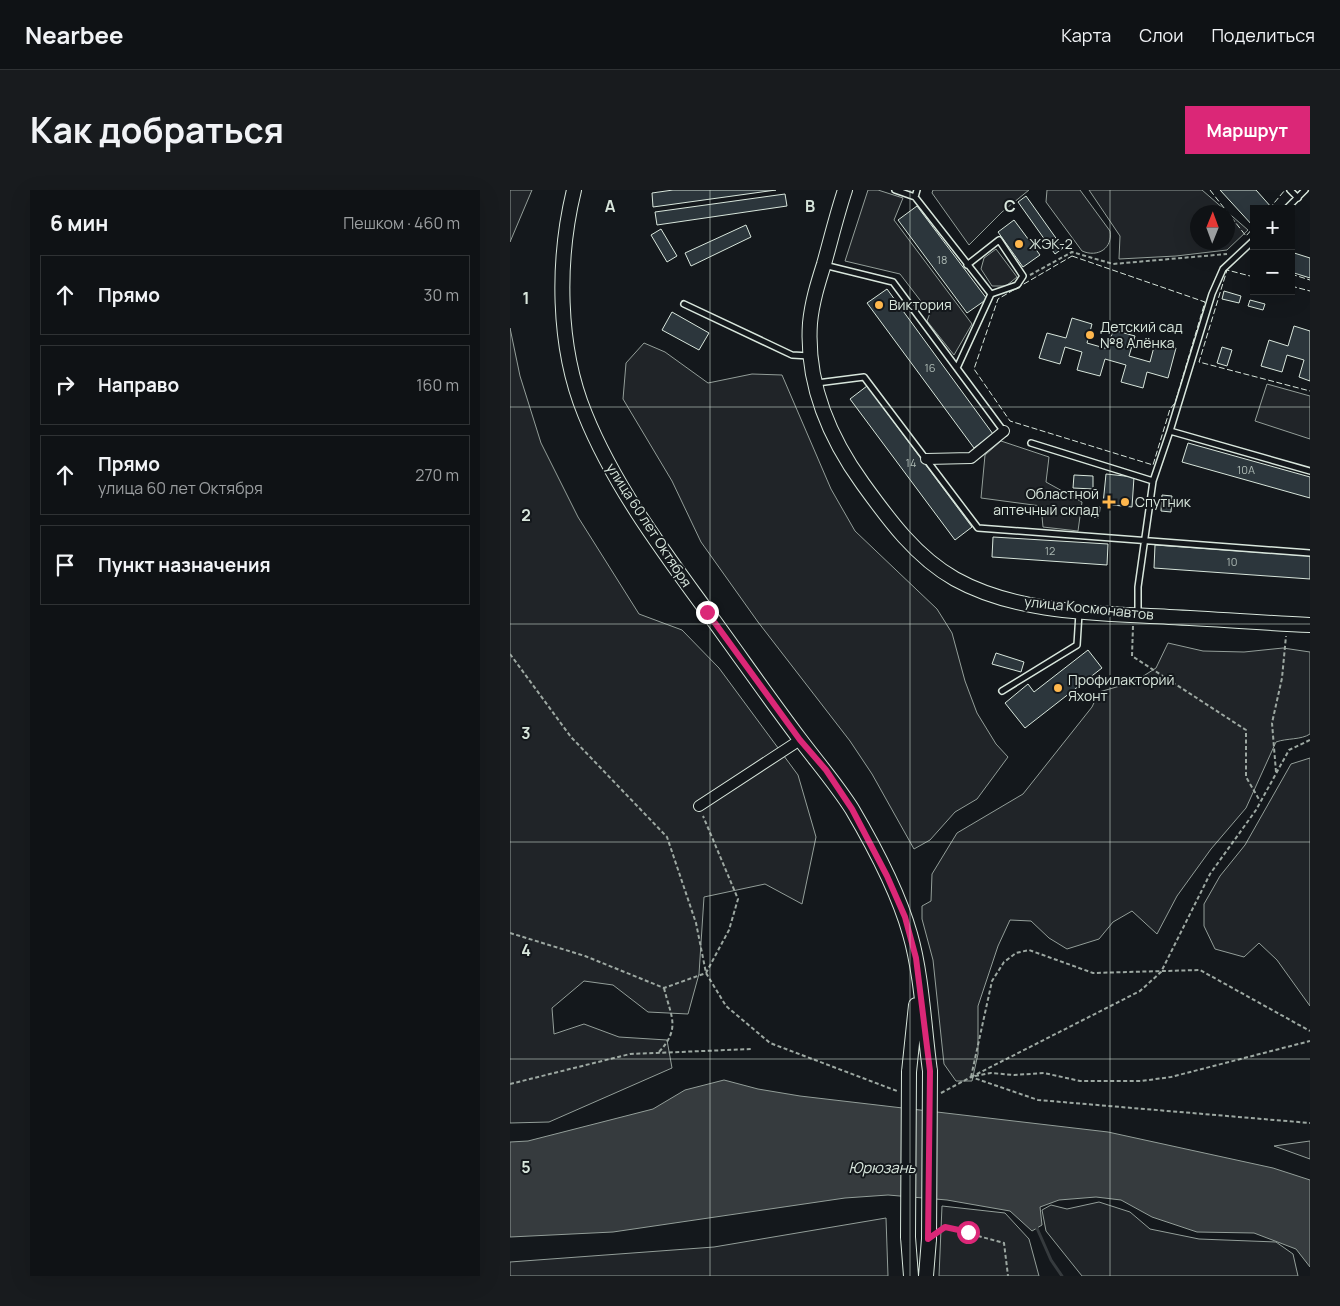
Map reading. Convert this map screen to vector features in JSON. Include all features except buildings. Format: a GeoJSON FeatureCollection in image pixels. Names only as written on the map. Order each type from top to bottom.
{"type":"FeatureCollection","features":[{"type":"Feature","properties":{"kind":"main road","name":"улица 60 лет Октября"},"geometry":{"type":"LineString","coordinates":[[574,190],[566,229],[564,320],[572,372],[584,412],[606,458],[640,516],[681,577],[800,740],[826,770],[852,809],[887,876],[911,935],[918,982]]}},
{"type":"Feature","properties":{"kind":"main road","name":"улица Космонавтов"},"geometry":{"type":"LineString","coordinates":[[845,190],[814,297],[810,323],[810,356],[814,384],[823,411],[839,447],[857,476],[907,542],[935,566],[956,580],[995,595],[1034,605],[1138,615],[1310,625]]}},
{"type":"Feature","properties":{"kind":"main road"},"geometry":{"type":"LineString","coordinates":[[918,982],[930,1071],[926,1276]]}},
{"type":"Feature","properties":{"kind":"main road"},"geometry":{"type":"LineString","coordinates":[[911,1276],[908,1237],[909,1072],[918,982]]}},
{"type":"Feature","properties":{"kind":"street"},"geometry":{"type":"LineString","coordinates":[[926,460],[971,458],[1006,433]]}},
{"type":"Feature","properties":{"kind":"street"},"geometry":{"type":"LineString","coordinates":[[699,806],[800,740]]}},
{"type":"Feature","properties":{"kind":"lane"},"geometry":{"type":"LineString","coordinates":[[895,190],[915,197],[991,294]]}},
{"type":"Feature","properties":{"kind":"lane"},"geometry":{"type":"LineString","coordinates":[[915,197],[917,190]]}},
{"type":"Feature","properties":{"kind":"lane"},"geometry":{"type":"LineString","coordinates":[[1290,190],[1298,198]]}},
{"type":"Feature","properties":{"kind":"lane"},"geometry":{"type":"LineString","coordinates":[[1290,205],[1305,190]]}},
{"type":"Feature","properties":{"kind":"lane"},"geometry":{"type":"LineString","coordinates":[[957,368],[991,294],[1017,285],[1023,276],[999,240],[967,265]]}},
{"type":"Feature","properties":{"kind":"lane"},"geometry":{"type":"LineString","coordinates":[[1138,615],[1138,587],[1153,481],[1212,294],[1223,269],[1250,244]]}},
{"type":"Feature","properties":{"kind":"lane"},"geometry":{"type":"LineString","coordinates":[[824,265],[893,282],[1006,433]]}},
{"type":"Feature","properties":{"kind":"lane"},"geometry":{"type":"LineString","coordinates":[[684,304],[792,355],[810,356]]}},
{"type":"Feature","properties":{"kind":"lane"},"geometry":{"type":"LineString","coordinates":[[814,384],[864,377],[978,528],[1310,553]]}},
{"type":"Feature","properties":{"kind":"lane"},"geometry":{"type":"LineString","coordinates":[[1170,431],[1310,471]]}},
{"type":"Feature","properties":{"kind":"lane"},"geometry":{"type":"LineString","coordinates":[[1030,443],[1153,481]]}},
{"type":"Feature","properties":{"kind":"lane"},"geometry":{"type":"LineString","coordinates":[[1002,692],[1077,645],[1079,610]]}},
{"type":"Feature","properties":{"kind":"path"},"geometry":{"type":"LineString","coordinates":[[1020,281],[1072,252],[1113,264],[1240,253]]}},
{"type":"Feature","properties":{"kind":"path"},"geometry":{"type":"LineString","coordinates":[[1138,615],[1133,626],[1132,656],[1246,730],[1246,777],[1260,802]]}},
{"type":"Feature","properties":{"kind":"path"},"geometry":{"type":"LineString","coordinates":[[1276,773],[1272,723],[1282,678],[1287,624]]}},
{"type":"Feature","properties":{"kind":"path"},"geometry":{"type":"LineString","coordinates":[[510,654],[572,737],[667,837],[696,923],[706,973],[726,1006],[770,1043],[891,1090],[900,1091]]}},
{"type":"Feature","properties":{"kind":"path"},"geometry":{"type":"LineString","coordinates":[[935,1093],[944,1093],[971,1077],[1140,991],[1161,972],[1210,874],[1260,802],[1289,750],[1310,740]]}},
{"type":"Feature","properties":{"kind":"path"},"geometry":{"type":"LineString","coordinates":[[510,933],[585,956],[664,988],[706,973],[729,930],[738,899],[699,806]]}},
{"type":"Feature","properties":{"kind":"path"},"geometry":{"type":"LineString","coordinates":[[971,1077],[992,981],[1004,962],[1016,953],[1029,950],[1093,973],[1200,970],[1310,1031]]}},
{"type":"Feature","properties":{"kind":"path"},"geometry":{"type":"LineString","coordinates":[[659,1052],[670,1039],[673,1028],[664,988]]}},
{"type":"Feature","properties":{"kind":"path"},"geometry":{"type":"LineString","coordinates":[[971,1077],[991,1072],[1014,1075],[1044,1073],[1080,1081],[1141,1081],[1171,1077],[1310,1041]]}},
{"type":"Feature","properties":{"kind":"path"},"geometry":{"type":"LineString","coordinates":[[510,1084],[630,1054],[752,1049]]}},
{"type":"Feature","properties":{"kind":"path"},"geometry":{"type":"LineString","coordinates":[[971,1077],[1038,1100],[1310,1123]]}},
{"type":"Feature","properties":{"kind":"path"},"geometry":{"type":"LineString","coordinates":[[928,1239],[945,1227],[1004,1243],[1008,1276]]}},
{"type":"Feature","properties":{"kind":"shaded area"},"geometry":{"type":"Polygon","coordinates":[[[510,190],[532,190],[510,242],[510,190]]]}},
{"type":"Feature","properties":{"kind":"shaded area"},"geometry":{"type":"Polygon","coordinates":[[[868,190],[878,190],[903,198],[894,220],[972,324],[954,355],[927,321],[930,313],[900,274],[845,261],[868,190]]]}},
{"type":"Feature","properties":{"kind":"shaded area"},"geometry":{"type":"Polygon","coordinates":[[[933,190],[1029,190],[1002,212],[969,245],[932,193],[933,190]]]}},
{"type":"Feature","properties":{"kind":"shaded area"},"geometry":{"type":"Polygon","coordinates":[[[1047,190],[1080,190],[1110,231],[1107,247],[1094,253],[1082,251],[1046,202],[1047,190]]]}},
{"type":"Feature","properties":{"kind":"shaded area"},"geometry":{"type":"Polygon","coordinates":[[[1089,190],[1202,190],[1219,205],[1190,205],[1190,250],[1227,250],[1176,256],[1119,259],[1120,236],[1089,190]]]}},
{"type":"Feature","properties":{"kind":"shaded area"},"geometry":{"type":"Polygon","coordinates":[[[1235,219],[1248,230],[1235,242],[1235,219]]]}},
{"type":"Feature","properties":{"kind":"shaded area"},"geometry":{"type":"Polygon","coordinates":[[[996,249],[1017,277],[1006,286],[992,286],[981,269],[984,258],[996,249]]]}},
{"type":"Feature","properties":{"kind":"shaded area"},"geometry":{"type":"Polygon","coordinates":[[[510,328],[520,376],[541,443],[578,517],[639,614],[682,630],[719,668],[798,775],[816,837],[802,904],[765,884],[704,897],[699,974],[688,1014],[648,1012],[613,985],[584,981],[552,1008],[554,1034],[584,1024],[619,1037],[667,1040],[672,1068],[549,1122],[510,1123],[510,328]]]}},
{"type":"Feature","properties":{"kind":"shaded area"},"geometry":{"type":"Polygon","coordinates":[[[644,343],[665,352],[708,383],[752,374],[782,375],[831,489],[855,531],[937,609],[952,633],[965,681],[977,713],[996,744],[1008,757],[977,799],[955,812],[930,840],[914,849],[872,774],[850,741],[758,622],[701,542],[672,481],[623,399],[626,363],[644,343]]]}},
{"type":"Feature","properties":{"kind":"shaded area"},"geometry":{"type":"Polygon","coordinates":[[[1267,384],[1310,396],[1310,439],[1255,421],[1267,384]]]}},
{"type":"Feature","properties":{"kind":"shaded area"},"geometry":{"type":"Polygon","coordinates":[[[1001,441],[1049,457],[1046,482],[1082,502],[1078,531],[1043,527],[1041,506],[981,498],[985,455],[1001,441]]]}},
{"type":"Feature","properties":{"kind":"shaded area"},"geometry":{"type":"Polygon","coordinates":[[[1168,643],[1203,651],[1244,652],[1283,648],[1310,652],[1310,734],[1276,742],[1246,808],[1211,849],[1177,896],[1157,934],[1132,911],[1113,922],[1099,939],[1067,949],[1049,938],[1031,921],[1010,920],[998,946],[978,1006],[978,1054],[972,1081],[956,1081],[944,1064],[933,960],[922,919],[922,906],[931,901],[932,874],[957,833],[1023,794],[1092,707],[1099,692],[1134,682],[1156,668],[1168,643]]]}},
{"type":"Feature","properties":{"kind":"shaded area"},"geometry":{"type":"Polygon","coordinates":[[[1310,758],[1310,1006],[1277,960],[1259,943],[1244,957],[1215,949],[1204,926],[1204,904],[1220,876],[1245,845],[1291,764],[1310,758]]]}},
{"type":"Feature","properties":{"kind":"shaded area"},"geometry":{"type":"Polygon","coordinates":[[[1310,1141],[1310,1159],[1274,1146],[1310,1141]]]}},
{"type":"Feature","properties":{"kind":"shaded area"},"geometry":{"type":"Polygon","coordinates":[[[1099,1202],[1130,1212],[1150,1229],[1199,1239],[1276,1242],[1293,1254],[1298,1276],[1082,1276],[1046,1231],[1042,1210],[1051,1205],[1067,1209],[1099,1202]]]}},
{"type":"Feature","properties":{"kind":"shaded area"},"geometry":{"type":"Polygon","coordinates":[[[942,1206],[1005,1213],[1029,1239],[1039,1276],[939,1276],[942,1206]]]}},
{"type":"Feature","properties":{"kind":"shaded area"},"geometry":{"type":"Polygon","coordinates":[[[886,1218],[888,1276],[510,1276],[510,1262],[714,1247],[886,1218]]]}},
{"type":"Feature","properties":{"kind":"water","name":"Юрюзань"},"geometry":{"type":"Polygon","coordinates":[[[724,1080],[758,1089],[800,1096],[1108,1132],[1273,1168],[1310,1180],[1310,1267],[1296,1249],[1254,1233],[1197,1232],[1152,1217],[1121,1200],[1096,1197],[1059,1200],[1040,1207],[1042,1225],[1032,1231],[1010,1211],[947,1200],[888,1195],[845,1198],[613,1232],[510,1237],[510,1142],[528,1141],[653,1109],[685,1090],[724,1080]]]}},
{"type":"Feature","properties":{"kind":"waterway"},"geometry":{"type":"LineString","coordinates":[[1036,1226],[1051,1260],[1062,1276]]}},
{"type":"Feature","properties":{"kind":"fence"},"geometry":{"type":"LineString","coordinates":[[1210,190],[1246,236],[1250,232]]}},
{"type":"Feature","properties":{"kind":"fence"},"geometry":{"type":"LineString","coordinates":[[1272,205],[1285,190]]}},
{"type":"Feature","properties":{"kind":"fence"},"geometry":{"type":"LineString","coordinates":[[1072,256],[1205,302],[1175,403],[1170,409],[1153,465],[1010,421],[974,369],[998,299],[1072,256]]}},
{"type":"Feature","properties":{"kind":"fence"},"geometry":{"type":"LineString","coordinates":[[1250,276],[1227,270],[1199,362],[1310,391]]}},
{"type":"Feature","properties":{"kind":"fence"},"geometry":{"type":"LineString","coordinates":[[1295,275],[1310,280]]}},
{"type":"Feature","properties":{"kind":"fence"},"geometry":{"type":"LineString","coordinates":[[1295,287],[1310,291]]}},
{"type":"Feature","properties":{"kind":"place","name":"ЖЭК-2"},"geometry":{"type":"Point","coordinates":[1019,244]}},
{"type":"Feature","properties":{"kind":"place","name":"Виктория"},"geometry":{"type":"Point","coordinates":[879,305]}},
{"type":"Feature","properties":{"kind":"place","name":"Детский сад №8 Алёнка"},"geometry":{"type":"Point","coordinates":[1090,335]}},
{"type":"Feature","properties":{"kind":"place","name":"Областной аптечный склад"},"geometry":{"type":"Point","coordinates":[1109,502]}},
{"type":"Feature","properties":{"kind":"place","name":"Спутник"},"geometry":{"type":"Point","coordinates":[1125,502]}},
{"type":"Feature","properties":{"kind":"place","name":"Профилакторий Яхонт"},"geometry":{"type":"Point","coordinates":[1058,688]}},
{"type":"Feature","properties":{"kind":"route"},"geometry":{"type":"LineString","coordinates":[[707,612],[800,740],[826,770],[852,809],[887,876],[905,917],[916,958],[930,1071],[928,1239],[945,1227],[968,1232]]}}]}
